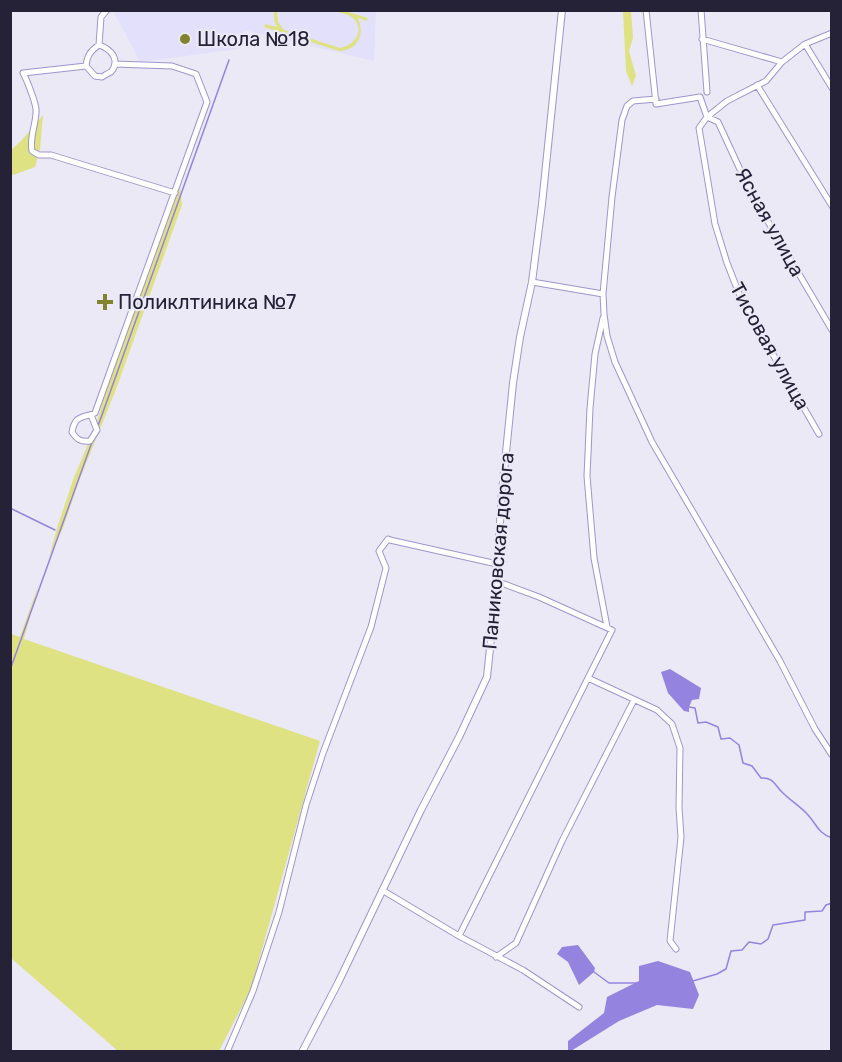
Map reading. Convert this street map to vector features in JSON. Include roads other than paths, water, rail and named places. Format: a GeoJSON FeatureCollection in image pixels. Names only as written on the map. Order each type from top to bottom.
{"type":"FeatureCollection","features":[{"type":"Feature","properties":{"kind":"street"},"geometry":{"type":"LineString","coordinates":[[99,45],[101,17],[107,10]]}},
{"type":"Feature","properties":{"kind":"street","name":"Паниковская дорога"},"geometry":{"type":"LineString","coordinates":[[302,1052],[487,677],[515,367],[532,282],[562,10]]}},
{"type":"Feature","properties":{"kind":"street"},"geometry":{"type":"LineString","coordinates":[[646,10],[656,99],[633,101],[627,106],[622,120],[603,294],[607,336],[615,362],[652,442],[780,661],[831,755]]}},
{"type":"Feature","properties":{"kind":"street"},"geometry":{"type":"LineString","coordinates":[[701,10],[707,92]]}},
{"type":"Feature","properties":{"kind":"street"},"geometry":{"type":"LineString","coordinates":[[707,117],[727,101],[766,81],[782,62],[805,44],[831,33]]}},
{"type":"Feature","properties":{"kind":"street"},"geometry":{"type":"LineString","coordinates":[[702,39],[782,62]]}},
{"type":"Feature","properties":{"kind":"street"},"geometry":{"type":"LineString","coordinates":[[805,44],[831,88]]}},
{"type":"Feature","properties":{"kind":"street"},"geometry":{"type":"LineString","coordinates":[[86,66],[95,76],[102,77],[110,72],[115,64],[114,55],[107,48],[99,45]]}},
{"type":"Feature","properties":{"kind":"street"},"geometry":{"type":"LineString","coordinates":[[86,66],[88,55],[99,45]]}},
{"type":"Feature","properties":{"kind":"street"},"geometry":{"type":"LineString","coordinates":[[91,415],[97,430],[94,436],[90,441],[83,442],[76,439],[72,432],[73,424],[79,417],[95,413],[207,102],[196,74],[172,66],[115,64]]}},
{"type":"Feature","properties":{"kind":"street"},"geometry":{"type":"LineString","coordinates":[[86,66],[23,73],[36,109],[32,151],[39,155],[51,155],[175,193]]}},
{"type":"Feature","properties":{"kind":"street"},"geometry":{"type":"LineString","coordinates":[[757,85],[831,206]]}},
{"type":"Feature","properties":{"kind":"street","name":"Ясная улица"},"geometry":{"type":"LineString","coordinates":[[656,99],[656,104],[700,98],[707,117],[718,122],[750,191],[831,330]]}},
{"type":"Feature","properties":{"kind":"street","name":"Тисовая улица"},"geometry":{"type":"LineString","coordinates":[[707,117],[699,128],[715,224],[727,263],[742,301],[819,434]]}},
{"type":"Feature","properties":{"kind":"street"},"geometry":{"type":"LineString","coordinates":[[532,282],[603,294]]}},
{"type":"Feature","properties":{"kind":"street"},"geometry":{"type":"LineString","coordinates":[[604,314],[595,354],[587,476],[594,558],[607,627]]}},
{"type":"Feature","properties":{"kind":"street"},"geometry":{"type":"LineString","coordinates":[[227,1052],[253,991],[279,912],[306,805],[323,753],[371,627],[386,568],[379,551],[388,539],[497,564]]}},
{"type":"Feature","properties":{"kind":"street"},"geometry":{"type":"LineString","coordinates":[[459,936],[612,630],[539,597],[496,581]]}},
{"type":"Feature","properties":{"kind":"street"},"geometry":{"type":"LineString","coordinates":[[588,678],[657,710],[672,724],[680,748],[681,837],[670,941],[676,949]]}},
{"type":"Feature","properties":{"kind":"street"},"geometry":{"type":"LineString","coordinates":[[496,957],[516,943],[562,841],[634,700]]}},
{"type":"Feature","properties":{"kind":"street"},"geometry":{"type":"LineString","coordinates":[[382,890],[496,957],[523,970],[579,1007]]}},
{"type":"Feature","properties":{"kind":"waterway"},"geometry":{"type":"LineString","coordinates":[[98,426],[229,60]]}},
{"type":"Feature","properties":{"kind":"waterway"},"geometry":{"type":"LineString","coordinates":[[10,670],[92,442]]}},
{"type":"Feature","properties":{"kind":"waterway"},"geometry":{"type":"LineString","coordinates":[[10,508],[55,530]]}},
{"type":"Feature","properties":{"kind":"waterway"},"geometry":{"type":"LineString","coordinates":[[689,707],[695,708],[698,723],[706,722],[718,727],[721,739],[730,738],[739,745],[743,763],[752,766],[761,778],[772,780],[805,812],[820,831],[832,838]]}},
{"type":"Feature","properties":{"kind":"waterway"},"geometry":{"type":"LineString","coordinates":[[693,981],[726,969],[731,951],[742,950],[749,942],[761,944],[768,939],[773,925],[805,920],[805,912],[822,911],[826,905],[832,903]]}},
{"type":"Feature","properties":{"kind":"waterway"},"geometry":{"type":"LineString","coordinates":[[594,972],[609,983],[637,983]]}},
{"type":"Feature","properties":{"kind":"place","name":"Школа №18"},"geometry":{"type":"Point","coordinates":[185,39]}},
{"type":"Feature","properties":{"kind":"place","name":"Поликлтиника №7"},"geometry":{"type":"Point","coordinates":[105,302]}}]}
